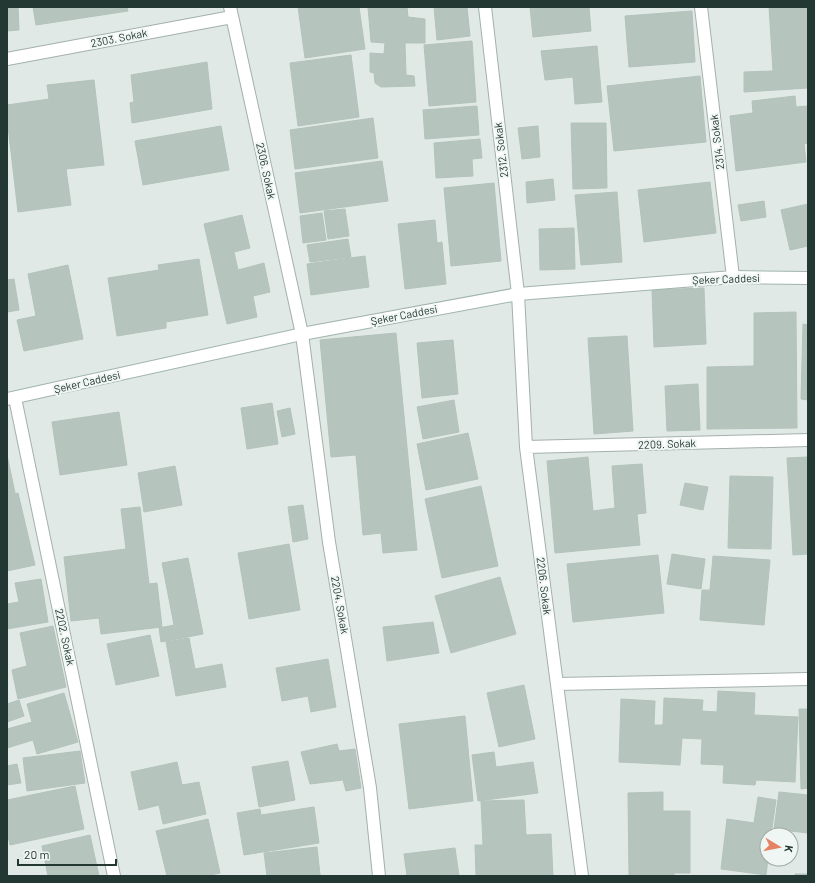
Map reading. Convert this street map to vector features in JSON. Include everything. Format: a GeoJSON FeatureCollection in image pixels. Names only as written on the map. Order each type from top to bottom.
{"type":"FeatureCollection","features":[{"type":"Feature","properties":{"kind":"street","name":"2312. Sokak"},"geometry":{"type":"LineString","coordinates":[[484,7],[518,294]]}},
{"type":"Feature","properties":{"kind":"street","name":"2314. Sokak"},"geometry":{"type":"LineString","coordinates":[[701,7],[733,277]]}},
{"type":"Feature","properties":{"kind":"street","name":"2303. Sokak"},"geometry":{"type":"LineString","coordinates":[[7,59],[231,12]]}},
{"type":"Feature","properties":{"kind":"street","name":"2306. Sokak"},"geometry":{"type":"LineString","coordinates":[[231,12],[302,334]]}},
{"type":"Feature","properties":{"kind":"street","name":"Şeker Caddesi"},"geometry":{"type":"LineString","coordinates":[[11,399],[302,334],[518,294],[733,277],[808,278]]}},
{"type":"Feature","properties":{"kind":"street","name":"2206. Sokak"},"geometry":{"type":"LineString","coordinates":[[518,294],[526,447],[582,876]]}},
{"type":"Feature","properties":{"kind":"street","name":"2204. Sokak"},"geometry":{"type":"LineString","coordinates":[[302,334],[329,542],[370,788],[379,876]]}},
{"type":"Feature","properties":{"kind":"street","name":"2202. Sokak"},"geometry":{"type":"LineString","coordinates":[[11,399],[114,876]]}},
{"type":"Feature","properties":{"kind":"street","name":"2209. Sokak"},"geometry":{"type":"LineString","coordinates":[[526,447],[808,440]]}},
{"type":"Feature","properties":{"kind":"street"},"geometry":{"type":"LineString","coordinates":[[557,684],[808,679]]}},
{"type":"Feature","properties":{"kind":"building"},"geometry":{"type":"Polygon","coordinates":[[[7,7],[18,7],[19,30],[7,31],[7,7]]]}},
{"type":"Feature","properties":{"kind":"building"},"geometry":{"type":"Polygon","coordinates":[[[33,7],[127,7],[128,11],[36,25],[33,7]]]}},
{"type":"Feature","properties":{"kind":"building"},"geometry":{"type":"Polygon","coordinates":[[[298,7],[359,7],[365,49],[305,58],[298,7]]]}},
{"type":"Feature","properties":{"kind":"building"},"geometry":{"type":"Polygon","coordinates":[[[368,7],[407,7],[408,17],[425,19],[425,43],[405,43],[406,75],[414,76],[415,86],[381,87],[375,83],[374,73],[370,72],[370,53],[384,54],[385,43],[371,42],[368,7]]]}},
{"type":"Feature","properties":{"kind":"building"},"geometry":{"type":"Polygon","coordinates":[[[434,7],[467,7],[470,36],[437,40],[434,7]]]}},
{"type":"Feature","properties":{"kind":"building"},"geometry":{"type":"Polygon","coordinates":[[[530,7],[589,7],[591,31],[533,37],[530,7]]]}},
{"type":"Feature","properties":{"kind":"building"},"geometry":{"type":"Polygon","coordinates":[[[769,7],[808,7],[808,88],[744,92],[744,72],[773,71],[769,7]]]}},
{"type":"Feature","properties":{"kind":"building"},"geometry":{"type":"Polygon","coordinates":[[[692,11],[695,62],[629,67],[625,16],[692,11]]]}},
{"type":"Feature","properties":{"kind":"building"},"geometry":{"type":"Polygon","coordinates":[[[472,41],[476,102],[429,106],[424,45],[472,41]]]}},
{"type":"Feature","properties":{"kind":"building"},"geometry":{"type":"Polygon","coordinates":[[[597,46],[602,102],[575,104],[573,77],[545,80],[541,51],[597,46]]]}},
{"type":"Feature","properties":{"kind":"building"},"geometry":{"type":"Polygon","coordinates":[[[351,55],[359,117],[298,126],[290,63],[351,55]]]}},
{"type":"Feature","properties":{"kind":"building"},"geometry":{"type":"Polygon","coordinates":[[[207,62],[212,109],[132,123],[130,103],[134,102],[131,75],[207,62]]]}},
{"type":"Feature","properties":{"kind":"building"},"geometry":{"type":"Polygon","coordinates":[[[700,76],[706,142],[614,151],[607,86],[700,76]]]}},
{"type":"Feature","properties":{"kind":"building"},"geometry":{"type":"Polygon","coordinates":[[[94,80],[104,165],[66,169],[71,205],[18,212],[7,118],[7,105],[49,99],[47,85],[94,80]]]}},
{"type":"Feature","properties":{"kind":"building"},"geometry":{"type":"Polygon","coordinates":[[[795,96],[796,107],[808,106],[808,143],[804,144],[806,162],[736,171],[730,116],[753,113],[752,101],[795,96]]]}},
{"type":"Feature","properties":{"kind":"building"},"geometry":{"type":"Polygon","coordinates":[[[477,106],[479,135],[425,139],[423,110],[477,106]]]}},
{"type":"Feature","properties":{"kind":"building"},"geometry":{"type":"Polygon","coordinates":[[[373,118],[378,158],[295,169],[290,130],[373,118]]]}},
{"type":"Feature","properties":{"kind":"building"},"geometry":{"type":"Polygon","coordinates":[[[571,123],[606,123],[607,188],[573,189],[571,123]]]}},
{"type":"Feature","properties":{"kind":"building"},"geometry":{"type":"Polygon","coordinates":[[[221,126],[229,170],[143,185],[135,141],[221,126]]]}},
{"type":"Feature","properties":{"kind":"building"},"geometry":{"type":"Polygon","coordinates":[[[538,126],[540,157],[522,159],[518,128],[538,126]]]}},
{"type":"Feature","properties":{"kind":"building"},"geometry":{"type":"Polygon","coordinates":[[[480,139],[482,158],[472,159],[473,176],[436,178],[434,143],[480,139]]]}},
{"type":"Feature","properties":{"kind":"building"},"geometry":{"type":"Polygon","coordinates":[[[382,161],[388,201],[300,213],[295,173],[382,161]]]}},
{"type":"Feature","properties":{"kind":"building"},"geometry":{"type":"Polygon","coordinates":[[[553,179],[555,200],[527,203],[526,182],[553,179]]]}},
{"type":"Feature","properties":{"kind":"building"},"geometry":{"type":"Polygon","coordinates":[[[710,182],[716,233],[644,242],[638,190],[710,182]]]}},
{"type":"Feature","properties":{"kind":"building"},"geometry":{"type":"Polygon","coordinates":[[[494,183],[501,261],[451,266],[444,188],[494,183]]]}},
{"type":"Feature","properties":{"kind":"building"},"geometry":{"type":"Polygon","coordinates":[[[617,192],[622,262],[581,265],[575,195],[617,192]]]}},
{"type":"Feature","properties":{"kind":"building"},"geometry":{"type":"Polygon","coordinates":[[[764,201],[766,217],[741,221],[738,205],[764,201]]]}},
{"type":"Feature","properties":{"kind":"building"},"geometry":{"type":"Polygon","coordinates":[[[808,204],[808,246],[790,250],[781,210],[808,204]]]}},
{"type":"Feature","properties":{"kind":"building"},"geometry":{"type":"Polygon","coordinates":[[[345,209],[349,236],[328,239],[324,211],[345,209]]]}},
{"type":"Feature","properties":{"kind":"building"},"geometry":{"type":"Polygon","coordinates":[[[322,213],[326,240],[303,243],[300,216],[322,213]]]}},
{"type":"Feature","properties":{"kind":"building"},"geometry":{"type":"Polygon","coordinates":[[[242,215],[250,248],[234,252],[238,270],[264,263],[270,292],[253,296],[257,317],[227,324],[204,224],[242,215]]]}},
{"type":"Feature","properties":{"kind":"building"},"geometry":{"type":"Polygon","coordinates":[[[435,220],[437,243],[442,242],[446,284],[405,289],[398,224],[435,220]]]}},
{"type":"Feature","properties":{"kind":"building"},"geometry":{"type":"Polygon","coordinates":[[[574,228],[575,269],[540,270],[539,229],[574,228]]]}},
{"type":"Feature","properties":{"kind":"building"},"geometry":{"type":"Polygon","coordinates":[[[348,239],[351,257],[310,262],[307,245],[348,239]]]}},
{"type":"Feature","properties":{"kind":"building"},"geometry":{"type":"Polygon","coordinates":[[[365,256],[369,287],[311,295],[307,264],[365,256]]]}},
{"type":"Feature","properties":{"kind":"building"},"geometry":{"type":"Polygon","coordinates":[[[199,259],[208,315],[166,322],[166,328],[117,336],[108,278],[159,270],[158,265],[199,259]]]}},
{"type":"Feature","properties":{"kind":"building"},"geometry":{"type":"Polygon","coordinates":[[[68,265],[83,339],[24,351],[17,320],[36,316],[28,274],[68,265]]]}},
{"type":"Feature","properties":{"kind":"building"},"geometry":{"type":"Polygon","coordinates":[[[14,279],[19,310],[7,312],[7,280],[14,279]]]}},
{"type":"Feature","properties":{"kind":"building"},"geometry":{"type":"Polygon","coordinates":[[[704,288],[706,344],[654,347],[652,290],[704,288]]]}},
{"type":"Feature","properties":{"kind":"building"},"geometry":{"type":"Polygon","coordinates":[[[796,312],[797,428],[707,429],[707,367],[754,366],[754,313],[796,312]]]}},
{"type":"Feature","properties":{"kind":"building"},"geometry":{"type":"Polygon","coordinates":[[[803,324],[808,325],[808,400],[801,399],[803,324]]]}},
{"type":"Feature","properties":{"kind":"building"},"geometry":{"type":"Polygon","coordinates":[[[396,333],[417,550],[383,553],[381,533],[363,535],[356,455],[331,457],[320,340],[396,333]]]}},
{"type":"Feature","properties":{"kind":"building"},"geometry":{"type":"Polygon","coordinates":[[[627,336],[633,431],[594,434],[588,338],[627,336]]]}},
{"type":"Feature","properties":{"kind":"building"},"geometry":{"type":"Polygon","coordinates":[[[453,340],[458,394],[422,398],[417,343],[453,340]]]}},
{"type":"Feature","properties":{"kind":"building"},"geometry":{"type":"Polygon","coordinates":[[[698,384],[700,430],[667,431],[665,386],[698,384]]]}},
{"type":"Feature","properties":{"kind":"building"},"geometry":{"type":"Polygon","coordinates":[[[454,400],[459,432],[423,439],[417,407],[454,400]]]}},
{"type":"Feature","properties":{"kind":"building"},"geometry":{"type":"Polygon","coordinates":[[[272,403],[278,444],[247,449],[241,408],[272,403]]]}},
{"type":"Feature","properties":{"kind":"building"},"geometry":{"type":"Polygon","coordinates":[[[290,408],[295,434],[282,437],[277,411],[290,408]]]}},
{"type":"Feature","properties":{"kind":"building"},"geometry":{"type":"Polygon","coordinates":[[[119,412],[127,465],[60,475],[52,422],[119,412]]]}},
{"type":"Feature","properties":{"kind":"building"},"geometry":{"type":"Polygon","coordinates":[[[468,433],[478,479],[426,490],[417,444],[468,433]]]}},
{"type":"Feature","properties":{"kind":"building"},"geometry":{"type":"Polygon","coordinates":[[[7,455],[15,493],[7,495],[7,455]]]}},
{"type":"Feature","properties":{"kind":"building"},"geometry":{"type":"Polygon","coordinates":[[[588,457],[593,511],[615,508],[612,466],[642,464],[646,513],[637,514],[640,545],[555,553],[547,461],[588,457]]]}},
{"type":"Feature","properties":{"kind":"building"},"geometry":{"type":"Polygon","coordinates":[[[808,457],[808,554],[793,555],[787,458],[808,457]]]}},
{"type":"Feature","properties":{"kind":"building"},"geometry":{"type":"Polygon","coordinates":[[[175,466],[182,505],[144,512],[138,473],[175,466]]]}},
{"type":"Feature","properties":{"kind":"building"},"geometry":{"type":"Polygon","coordinates":[[[730,476],[773,477],[771,549],[728,548],[730,476]]]}},
{"type":"Feature","properties":{"kind":"building"},"geometry":{"type":"Polygon","coordinates":[[[685,483],[708,487],[703,510],[680,505],[685,483]]]}},
{"type":"Feature","properties":{"kind":"building"},"geometry":{"type":"Polygon","coordinates":[[[481,486],[498,566],[442,578],[425,499],[481,486]]]}},
{"type":"Feature","properties":{"kind":"building"},"geometry":{"type":"Polygon","coordinates":[[[18,493],[35,565],[7,571],[7,496],[18,493]]]}},
{"type":"Feature","properties":{"kind":"building"},"geometry":{"type":"Polygon","coordinates":[[[303,505],[308,539],[293,542],[288,507],[303,505]]]}},
{"type":"Feature","properties":{"kind":"building"},"geometry":{"type":"Polygon","coordinates":[[[140,507],[149,584],[157,583],[162,627],[101,634],[99,618],[71,621],[64,557],[126,549],[121,509],[140,507]]]}},
{"type":"Feature","properties":{"kind":"building"},"geometry":{"type":"Polygon","coordinates":[[[289,544],[300,610],[249,619],[238,553],[289,544]]]}},
{"type":"Feature","properties":{"kind":"building"},"geometry":{"type":"Polygon","coordinates":[[[672,554],[705,559],[701,589],[667,584],[672,554]]]}},
{"type":"Feature","properties":{"kind":"building"},"geometry":{"type":"Polygon","coordinates":[[[658,555],[664,613],[573,622],[567,564],[658,555]]]}},
{"type":"Feature","properties":{"kind":"building"},"geometry":{"type":"Polygon","coordinates":[[[713,556],[770,560],[764,625],[700,620],[702,590],[710,590],[713,556]]]}},
{"type":"Feature","properties":{"kind":"building"},"geometry":{"type":"Polygon","coordinates":[[[188,558],[203,634],[161,642],[159,628],[174,625],[162,563],[188,558]]]}},
{"type":"Feature","properties":{"kind":"building"},"geometry":{"type":"Polygon","coordinates":[[[500,577],[516,634],[451,653],[435,596],[500,577]]]}},
{"type":"Feature","properties":{"kind":"building"},"geometry":{"type":"Polygon","coordinates":[[[41,579],[48,622],[7,629],[7,604],[19,602],[15,583],[41,579]]]}},
{"type":"Feature","properties":{"kind":"building"},"geometry":{"type":"Polygon","coordinates":[[[433,622],[439,653],[387,661],[383,627],[433,622]]]}},
{"type":"Feature","properties":{"kind":"building"},"geometry":{"type":"Polygon","coordinates":[[[53,626],[66,687],[18,699],[12,670],[27,666],[20,633],[53,626]]]}},
{"type":"Feature","properties":{"kind":"building"},"geometry":{"type":"Polygon","coordinates":[[[150,635],[159,676],[116,685],[107,644],[150,635]]]}},
{"type":"Feature","properties":{"kind":"building"},"geometry":{"type":"Polygon","coordinates":[[[189,638],[195,669],[222,664],[226,687],[176,696],[166,642],[189,638]]]}},
{"type":"Feature","properties":{"kind":"building"},"geometry":{"type":"Polygon","coordinates":[[[328,659],[336,707],[311,712],[308,696],[282,701],[276,668],[328,659]]]}},
{"type":"Feature","properties":{"kind":"building"},"geometry":{"type":"Polygon","coordinates":[[[524,685],[535,739],[499,747],[487,693],[524,685]]]}},
{"type":"Feature","properties":{"kind":"building"},"geometry":{"type":"Polygon","coordinates":[[[718,691],[755,693],[754,715],[798,717],[795,782],[756,780],[755,785],[723,783],[724,765],[701,764],[702,739],[682,738],[680,765],[619,762],[621,699],[655,701],[654,725],[663,725],[664,698],[703,700],[702,711],[717,712],[718,691]]]}},
{"type":"Feature","properties":{"kind":"building"},"geometry":{"type":"Polygon","coordinates":[[[64,693],[78,742],[37,754],[33,740],[7,748],[7,729],[32,722],[27,704],[64,693]]]}},
{"type":"Feature","properties":{"kind":"building"},"geometry":{"type":"Polygon","coordinates":[[[19,700],[24,716],[7,722],[7,704],[19,700]]]}},
{"type":"Feature","properties":{"kind":"building"},"geometry":{"type":"Polygon","coordinates":[[[799,709],[808,709],[808,788],[801,789],[799,709]]]}},
{"type":"Feature","properties":{"kind":"building"},"geometry":{"type":"Polygon","coordinates":[[[465,716],[473,801],[409,809],[399,724],[465,716]]]}},
{"type":"Feature","properties":{"kind":"building"},"geometry":{"type":"Polygon","coordinates":[[[337,744],[339,751],[355,749],[361,788],[346,791],[343,780],[310,784],[301,752],[337,744]]]}},
{"type":"Feature","properties":{"kind":"building"},"geometry":{"type":"Polygon","coordinates":[[[80,751],[85,783],[27,791],[23,758],[80,751]]]}},
{"type":"Feature","properties":{"kind":"building"},"geometry":{"type":"Polygon","coordinates":[[[494,752],[496,767],[533,762],[538,793],[478,801],[472,755],[494,752]]]}},
{"type":"Feature","properties":{"kind":"building"},"geometry":{"type":"Polygon","coordinates":[[[288,761],[295,800],[259,807],[252,767],[288,761]]]}},
{"type":"Feature","properties":{"kind":"building"},"geometry":{"type":"Polygon","coordinates":[[[177,762],[182,785],[199,782],[206,814],[163,824],[159,805],[139,810],[131,772],[177,762]]]}},
{"type":"Feature","properties":{"kind":"building"},"geometry":{"type":"Polygon","coordinates":[[[17,764],[21,783],[7,785],[7,766],[17,764]]]}},
{"type":"Feature","properties":{"kind":"building"},"geometry":{"type":"Polygon","coordinates":[[[75,786],[84,829],[10,845],[7,831],[7,800],[75,786]]]}},
{"type":"Feature","properties":{"kind":"building"},"geometry":{"type":"Polygon","coordinates":[[[663,792],[663,811],[690,811],[690,873],[674,873],[674,876],[629,876],[628,793],[663,792]]]}},
{"type":"Feature","properties":{"kind":"building"},"geometry":{"type":"Polygon","coordinates":[[[779,792],[808,795],[808,833],[799,832],[799,827],[774,827],[779,792]]]}},
{"type":"Feature","properties":{"kind":"building"},"geometry":{"type":"Polygon","coordinates":[[[758,797],[776,800],[772,827],[759,827],[759,867],[767,867],[766,875],[721,869],[727,819],[754,823],[758,797]]]}},
{"type":"Feature","properties":{"kind":"building"},"geometry":{"type":"Polygon","coordinates":[[[524,800],[526,835],[551,834],[553,876],[476,876],[475,845],[483,845],[481,801],[524,800]]]}},
{"type":"Feature","properties":{"kind":"building"},"geometry":{"type":"Polygon","coordinates":[[[314,807],[319,843],[244,855],[237,813],[260,809],[261,815],[314,807]]]}},
{"type":"Feature","properties":{"kind":"building"},"geometry":{"type":"Polygon","coordinates":[[[208,819],[220,873],[206,876],[167,876],[156,831],[208,819]]]}},
{"type":"Feature","properties":{"kind":"building"},"geometry":{"type":"Polygon","coordinates":[[[90,835],[99,876],[48,876],[42,846],[90,835]]]}},
{"type":"Feature","properties":{"kind":"building"},"geometry":{"type":"Polygon","coordinates":[[[317,847],[320,875],[267,876],[264,853],[317,847]]]}},
{"type":"Feature","properties":{"kind":"building"},"geometry":{"type":"Polygon","coordinates":[[[455,848],[459,876],[407,876],[404,854],[455,848]]]}},
{"type":"Feature","properties":{"kind":"building"},"geometry":{"type":"Polygon","coordinates":[[[795,874],[808,874],[808,876],[795,876],[795,874]]]}}]}
